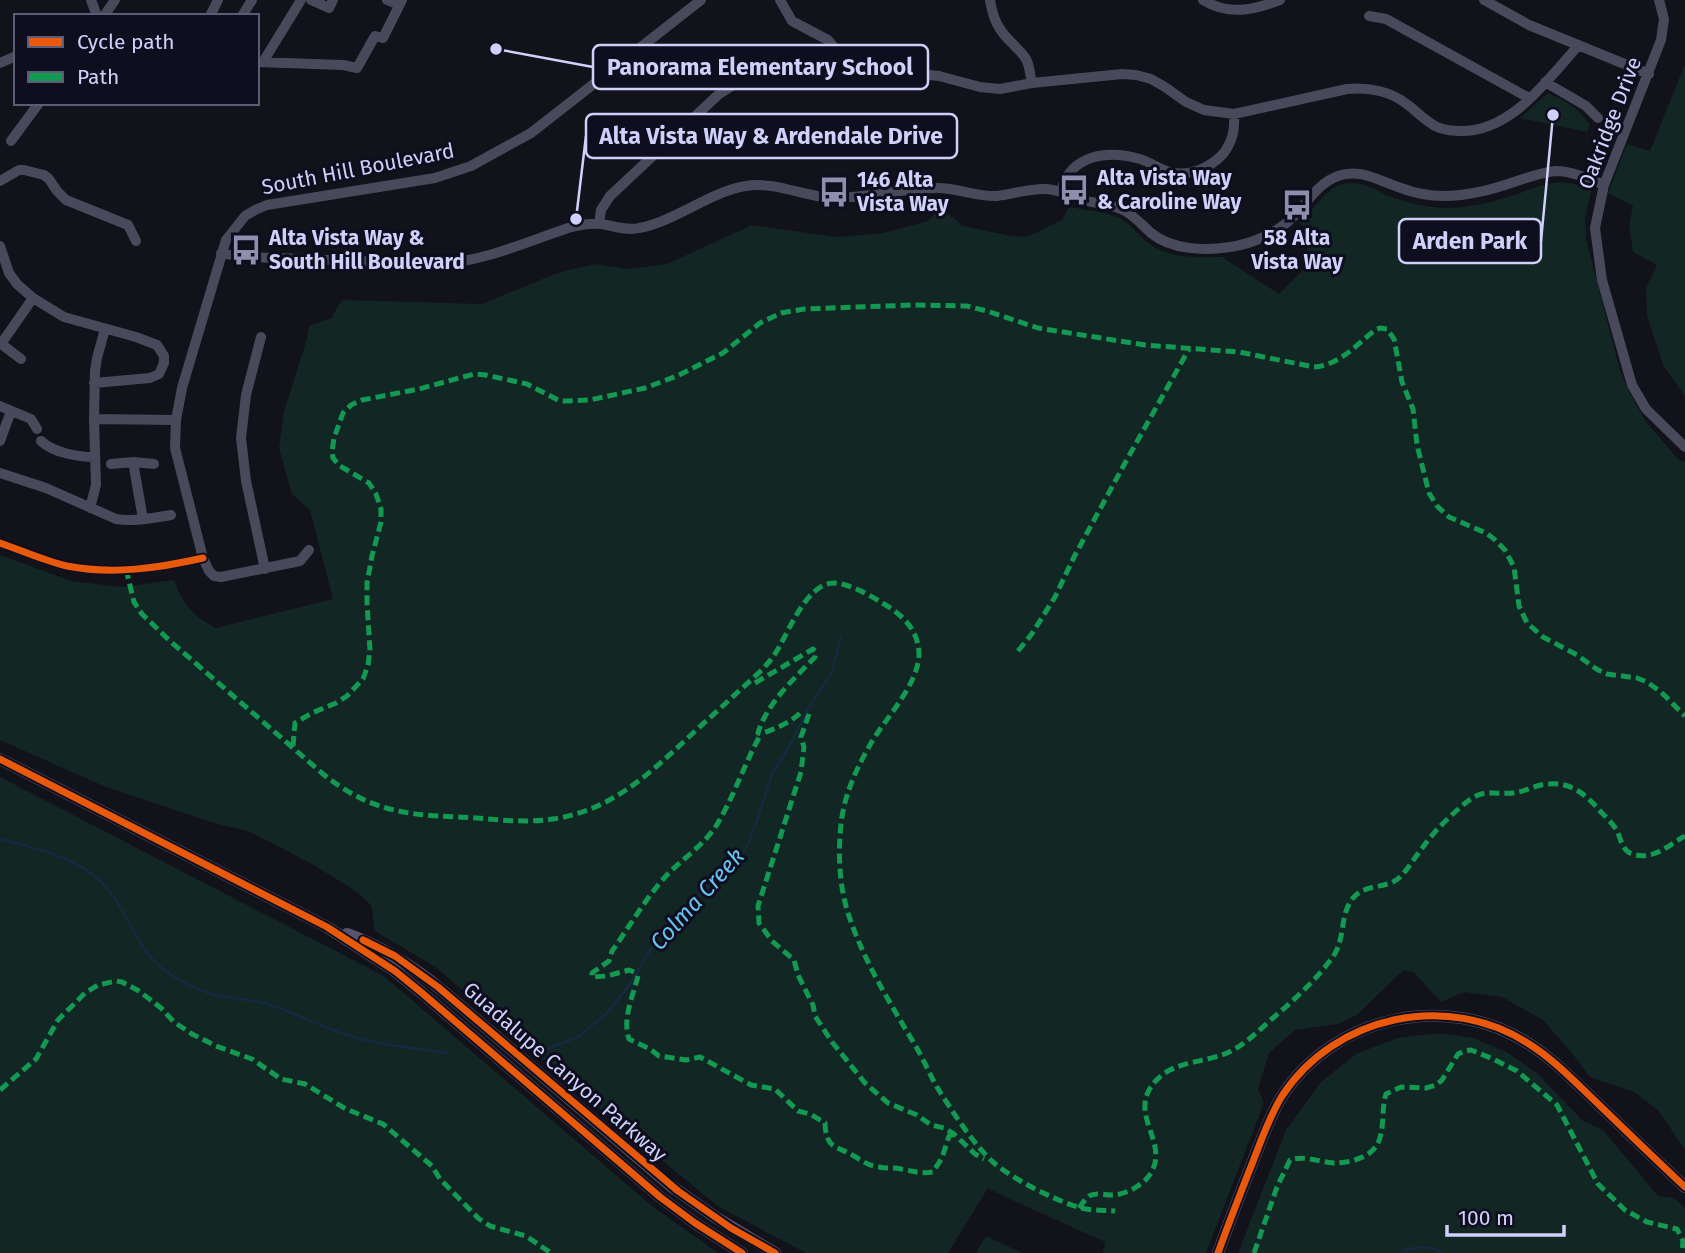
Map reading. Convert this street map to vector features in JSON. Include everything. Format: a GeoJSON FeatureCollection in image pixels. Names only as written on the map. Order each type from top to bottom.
{"type":"FeatureCollection","features":[{"type":"Feature","properties":{"kind":"main road","name":"Guadalupe Canyon Parkway"},"geometry":{"type":"LineString","coordinates":[[0,759],[327,927],[408,982],[666,1202],[742,1253]]}},
{"type":"Feature","properties":{"kind":"main road","name":"Guadalupe Canyon Parkway"},"geometry":{"type":"LineString","coordinates":[[327,927],[372,943],[417,971],[671,1186],[715,1217],[775,1253]]}},
{"type":"Feature","properties":{"kind":"main road"},"geometry":{"type":"LineString","coordinates":[[1218,1253],[1267,1125],[1294,1080],[1319,1056],[1347,1037],[1371,1026],[1404,1017],[1439,1015],[1474,1020],[1498,1028],[1529,1044],[1568,1075],[1685,1187]]}},
{"type":"Feature","properties":{"kind":"street"},"geometry":{"type":"LineString","coordinates":[[260,62],[301,0]]}},
{"type":"Feature","properties":{"kind":"street"},"geometry":{"type":"LineString","coordinates":[[311,0],[329,8],[332,0]]}},
{"type":"Feature","properties":{"kind":"street"},"geometry":{"type":"LineString","coordinates":[[260,62],[343,65],[356,68],[375,36],[383,38],[400,3],[387,0]]}},
{"type":"Feature","properties":{"kind":"street","name":"South Hill Boulevard"},"geometry":{"type":"LineString","coordinates":[[202,558],[175,448],[176,420],[182,388],[221,253],[226,240],[245,216],[267,205],[435,178],[471,166],[531,133],[701,0]]}},
{"type":"Feature","properties":{"kind":"street"},"geometry":{"type":"LineString","coordinates":[[780,0],[792,21],[828,40],[845,61],[849,82]]}},
{"type":"Feature","properties":{"kind":"street"},"geometry":{"type":"LineString","coordinates":[[990,0],[993,19],[1028,62],[1032,83]]}},
{"type":"Feature","properties":{"kind":"street"},"geometry":{"type":"LineString","coordinates":[[1203,0],[1215,7],[1240,11],[1280,0]]}},
{"type":"Feature","properties":{"kind":"street"},"geometry":{"type":"LineString","coordinates":[[1484,0],[1528,25],[1649,74]]}},
{"type":"Feature","properties":{"kind":"street","name":"Oakridge Drive"},"geometry":{"type":"LineString","coordinates":[[1659,0],[1664,31],[1604,185],[1595,228],[1602,280],[1632,385],[1646,409],[1685,447]]}},
{"type":"Feature","properties":{"kind":"street"},"geometry":{"type":"LineString","coordinates":[[1369,16],[1387,19],[1529,98]]}},
{"type":"Feature","properties":{"kind":"street"},"geometry":{"type":"LineString","coordinates":[[600,224],[601,210],[610,196],[712,100],[726,89],[744,81],[765,77],[789,77],[823,83],[920,74],[1000,89],[1110,74],[1136,75],[1158,83],[1186,102],[1204,110],[1234,114],[1347,89],[1365,89],[1383,92],[1399,99],[1430,124],[1440,128],[1473,131],[1507,118],[1578,46]]}},
{"type":"Feature","properties":{"kind":"street"},"geometry":{"type":"LineString","coordinates":[[1545,82],[1586,106],[1598,118]]}},
{"type":"Feature","properties":{"kind":"street"},"geometry":{"type":"LineString","coordinates":[[11,141],[38,105]]}},
{"type":"Feature","properties":{"kind":"street"},"geometry":{"type":"LineString","coordinates":[[1061,191],[1072,169],[1096,156],[1131,157],[1170,172],[1200,170],[1210,165],[1226,150],[1235,128],[1234,114]]}},
{"type":"Feature","properties":{"kind":"street"},"geometry":{"type":"LineString","coordinates":[[0,181],[19,170],[44,175],[66,200],[128,226],[136,242]]}},
{"type":"Feature","properties":{"kind":"street"},"geometry":{"type":"LineString","coordinates":[[221,253],[245,257],[459,263],[583,224],[638,229],[734,188],[749,185],[834,198],[936,188],[996,196],[1045,189],[1061,191],[1082,200],[1122,209],[1151,233],[1172,244],[1189,248],[1226,248],[1262,238],[1291,219],[1330,179],[1349,173],[1367,175],[1421,194],[1441,196],[1480,192],[1558,171],[1604,185]]}},
{"type":"Feature","properties":{"kind":"street"},"geometry":{"type":"LineString","coordinates":[[0,247],[9,273],[33,298],[64,317],[157,345],[164,356],[159,374],[150,378],[94,383]]}},
{"type":"Feature","properties":{"kind":"street"},"geometry":{"type":"LineString","coordinates":[[21,359],[0,343],[33,298]]}},
{"type":"Feature","properties":{"kind":"street"},"geometry":{"type":"LineString","coordinates":[[90,508],[96,485],[94,383],[105,329]]}},
{"type":"Feature","properties":{"kind":"street"},"geometry":{"type":"LineString","coordinates":[[261,337],[246,395],[241,438],[246,481],[265,569]]}},
{"type":"Feature","properties":{"kind":"street"},"geometry":{"type":"LineString","coordinates":[[0,406],[31,419],[37,429]]}},
{"type":"Feature","properties":{"kind":"street"},"geometry":{"type":"LineString","coordinates":[[0,441],[11,411]]}},
{"type":"Feature","properties":{"kind":"street"},"geometry":{"type":"LineString","coordinates":[[94,419],[176,420]]}},
{"type":"Feature","properties":{"kind":"street"},"geometry":{"type":"LineString","coordinates":[[41,441],[48,448],[83,457],[95,457]]}},
{"type":"Feature","properties":{"kind":"street"},"geometry":{"type":"LineString","coordinates":[[133,462],[143,520]]}},
{"type":"Feature","properties":{"kind":"street"},"geometry":{"type":"LineString","coordinates":[[111,464],[154,464]]}},
{"type":"Feature","properties":{"kind":"street"},"geometry":{"type":"LineString","coordinates":[[0,473],[46,488],[116,520],[143,520],[172,515]]}},
{"type":"Feature","properties":{"kind":"street"},"geometry":{"type":"LineString","coordinates":[[0,543],[67,566],[110,570],[153,568],[202,558],[214,576],[221,577],[300,561],[309,550]]}},
{"type":"Feature","properties":{"kind":"green space"},"geometry":{"type":"Polygon","coordinates":[[[1685,64],[1685,396],[1664,367],[1647,316],[1646,288],[1657,265],[1633,252],[1629,225],[1633,206],[1608,193],[1627,144],[1650,151],[1685,64]]]}},
{"type":"Feature","properties":{"kind":"green space"},"geometry":{"type":"Polygon","coordinates":[[[1548,93],[1581,114],[1590,125],[1587,132],[1520,118],[1548,93]]]}},
{"type":"Feature","properties":{"kind":"green space"},"geometry":{"type":"Polygon","coordinates":[[[1561,182],[1591,191],[1585,220],[1586,239],[1620,371],[1647,423],[1679,460],[1685,462],[1685,1150],[1658,1110],[1634,1092],[1590,1077],[1543,1020],[1502,997],[1464,992],[1441,1002],[1413,972],[1403,970],[1357,1015],[1338,1024],[1295,1030],[1269,1053],[1258,1089],[1264,1103],[1206,1253],[1103,1253],[1105,1242],[988,1188],[948,1253],[806,1253],[719,1207],[609,1117],[437,968],[375,931],[371,905],[357,892],[312,864],[248,831],[217,824],[106,787],[0,740],[0,555],[71,581],[122,587],[174,580],[190,609],[216,628],[333,599],[310,510],[292,494],[279,448],[284,411],[309,326],[331,318],[342,300],[482,304],[560,272],[595,264],[628,269],[667,264],[752,225],[837,237],[883,233],[928,221],[935,213],[947,213],[963,226],[1027,237],[1062,220],[1069,207],[1122,219],[1146,241],[1164,252],[1184,256],[1224,257],[1279,294],[1307,266],[1306,237],[1299,222],[1327,193],[1340,185],[1360,184],[1407,202],[1446,208],[1484,204],[1561,182]]]}},
{"type":"Feature","properties":{"kind":"green space"},"geometry":{"type":"Polygon","coordinates":[[[0,777],[384,976],[651,1205],[718,1253],[0,1253],[0,777]]]}},
{"type":"Feature","properties":{"kind":"green space"},"geometry":{"type":"Polygon","coordinates":[[[1439,1033],[1474,1038],[1508,1053],[1537,1073],[1583,1121],[1603,1130],[1658,1196],[1674,1198],[1685,1208],[1685,1253],[1238,1253],[1286,1130],[1321,1082],[1356,1054],[1397,1038],[1439,1033]]]}},
{"type":"Feature","properties":{"kind":"green space"},"geometry":{"type":"Polygon","coordinates":[[[986,1236],[1022,1253],[976,1253],[986,1236]]]}},
{"type":"Feature","properties":{"kind":"waterway","name":"Colma Creek"},"geometry":{"type":"LineString","coordinates":[[544,1050],[578,1037],[607,1013],[628,987],[657,939],[745,850],[772,774],[831,674],[841,637]]}},
{"type":"Feature","properties":{"kind":"waterway","name":"Colma Creek"},"geometry":{"type":"LineString","coordinates":[[0,839],[64,858],[92,874],[115,899],[150,956],[167,972],[202,991],[267,1004],[359,1038],[447,1053]]}},
{"type":"Feature","properties":{"kind":"waterway"},"geometry":{"type":"LineString","coordinates":[[1404,1250],[1424,1247],[1443,1253]]}},
{"type":"Feature","properties":{"kind":"marked path"},"geometry":{"type":"LineString","coordinates":[[293,746],[295,723],[347,696],[363,679],[368,665],[370,650],[367,583],[381,522],[381,509],[369,483],[340,466],[333,458],[334,438],[343,413],[351,405],[362,400],[419,389],[474,374],[527,384],[558,400],[590,400],[645,388],[677,376],[723,353],[760,323],[781,313],[804,309],[913,305],[967,306],[1038,328],[1145,345],[1239,352],[1314,367],[1340,358],[1375,330],[1387,329],[1394,339],[1402,382],[1413,409],[1417,445],[1429,493],[1437,506],[1449,517],[1486,533],[1505,550],[1514,567],[1519,606],[1527,623],[1543,637],[1598,670],[1647,682],[1685,716]]}},
{"type":"Feature","properties":{"kind":"marked path"},"geometry":{"type":"LineString","coordinates":[[1018,651],[1055,597],[1074,557],[1189,349]]}},
{"type":"Feature","properties":{"kind":"marked path"},"geometry":{"type":"LineString","coordinates":[[126,569],[134,602],[142,614],[339,786],[370,802],[402,812],[505,820],[553,819],[574,814],[594,807],[629,788],[763,669],[773,657],[806,600],[824,585],[835,583],[848,586],[891,608],[903,618],[916,637],[918,665],[900,701],[865,754],[845,803],[840,835],[840,869],[845,902],[854,930],[878,981],[937,1087],[963,1127],[986,1155],[1012,1176],[1057,1199],[1092,1210],[1115,1211]]}},
{"type":"Feature","properties":{"kind":"marked path"},"geometry":{"type":"LineString","coordinates":[[755,683],[813,649],[816,652],[815,657],[774,702],[758,733],[783,725],[802,711]]}},
{"type":"Feature","properties":{"kind":"marked path"},"geometry":{"type":"LineString","coordinates":[[809,714],[801,737],[804,747],[801,772],[758,906],[759,923],[772,941],[794,960],[815,1016],[865,1083],[888,1103],[954,1134],[984,1159]]}},
{"type":"Feature","properties":{"kind":"marked path"},"geometry":{"type":"LineString","coordinates":[[634,972],[629,970],[592,977],[592,973],[609,961],[612,951],[658,885],[716,826],[761,734]]}},
{"type":"Feature","properties":{"kind":"marked path"},"geometry":{"type":"LineString","coordinates":[[1079,1208],[1091,1195],[1115,1195],[1133,1189],[1151,1173],[1155,1148],[1145,1112],[1145,1100],[1150,1088],[1162,1075],[1177,1067],[1234,1050],[1289,1004],[1332,958],[1353,898],[1364,890],[1389,884],[1400,877],[1438,829],[1474,797],[1485,793],[1517,792],[1544,784],[1565,785],[1579,791],[1596,807],[1616,829],[1622,844],[1632,854],[1654,854],[1685,836]]}},
{"type":"Feature","properties":{"kind":"marked path"},"geometry":{"type":"LineString","coordinates":[[638,976],[627,1016],[629,1039],[659,1056],[686,1060],[700,1057],[751,1085],[775,1089],[798,1111],[810,1114],[825,1123],[827,1138],[833,1146],[866,1163],[882,1168],[933,1172],[942,1158],[949,1136],[954,1134]]}},
{"type":"Feature","properties":{"kind":"marked path"},"geometry":{"type":"LineString","coordinates":[[0,1090],[36,1059],[58,1020],[85,993],[98,985],[122,982],[139,991],[192,1034],[252,1059],[281,1079],[305,1084],[346,1109],[383,1124],[432,1166],[440,1179],[478,1218],[490,1226],[526,1236],[551,1253]]}},
{"type":"Feature","properties":{"kind":"marked path"},"geometry":{"type":"LineString","coordinates":[[1254,1253],[1277,1187],[1290,1160],[1306,1158],[1340,1163],[1365,1156],[1378,1143],[1386,1094],[1401,1087],[1426,1088],[1436,1085],[1458,1054],[1471,1050],[1517,1071],[1557,1105],[1598,1184],[1625,1210],[1647,1222],[1677,1229],[1683,1241],[1682,1253]]}},
{"type":"Feature","properties":{"kind":"cycle path"},"geometry":{"type":"LineString","coordinates":[[0,543],[59,564],[84,569],[152,567],[203,558]]}},
{"type":"Feature","properties":{"kind":"cycle path"},"geometry":{"type":"LineString","coordinates":[[0,759],[327,927],[395,971],[660,1197],[742,1253]]}},
{"type":"Feature","properties":{"kind":"cycle path"},"geometry":{"type":"LineString","coordinates":[[363,940],[395,956],[438,987],[678,1191],[731,1228],[775,1253]]}},
{"type":"Feature","properties":{"kind":"cycle path"},"geometry":{"type":"LineString","coordinates":[[1218,1253],[1264,1132],[1282,1096],[1305,1068],[1332,1046],[1362,1030],[1395,1020],[1429,1016],[1464,1018],[1497,1028],[1529,1044],[1562,1070],[1685,1187]]}},
{"type":"Feature","properties":{"kind":"place","name":"Panorama Elementary School"},"geometry":{"type":"Point","coordinates":[496,49]}},
{"type":"Feature","properties":{"kind":"place","name":"Arden Park"},"geometry":{"type":"Point","coordinates":[1553,115]}},
{"type":"Feature","properties":{"kind":"place","name":"Alta Vista Way & Caroline Way"},"geometry":{"type":"Point","coordinates":[1074,190]}},
{"type":"Feature","properties":{"kind":"place","name":"146 Alta Vista Way"},"geometry":{"type":"Point","coordinates":[834,192]}},
{"type":"Feature","properties":{"kind":"place","name":"58 Alta Vista Way"},"geometry":{"type":"Point","coordinates":[1297,205]}},
{"type":"Feature","properties":{"kind":"place","name":"Alta Vista Way & Ardendale Drive"},"geometry":{"type":"Point","coordinates":[576,219]}},
{"type":"Feature","properties":{"kind":"place","name":"Alta Vista Way & South Hill Boulevard"},"geometry":{"type":"Point","coordinates":[246,250]}}]}
